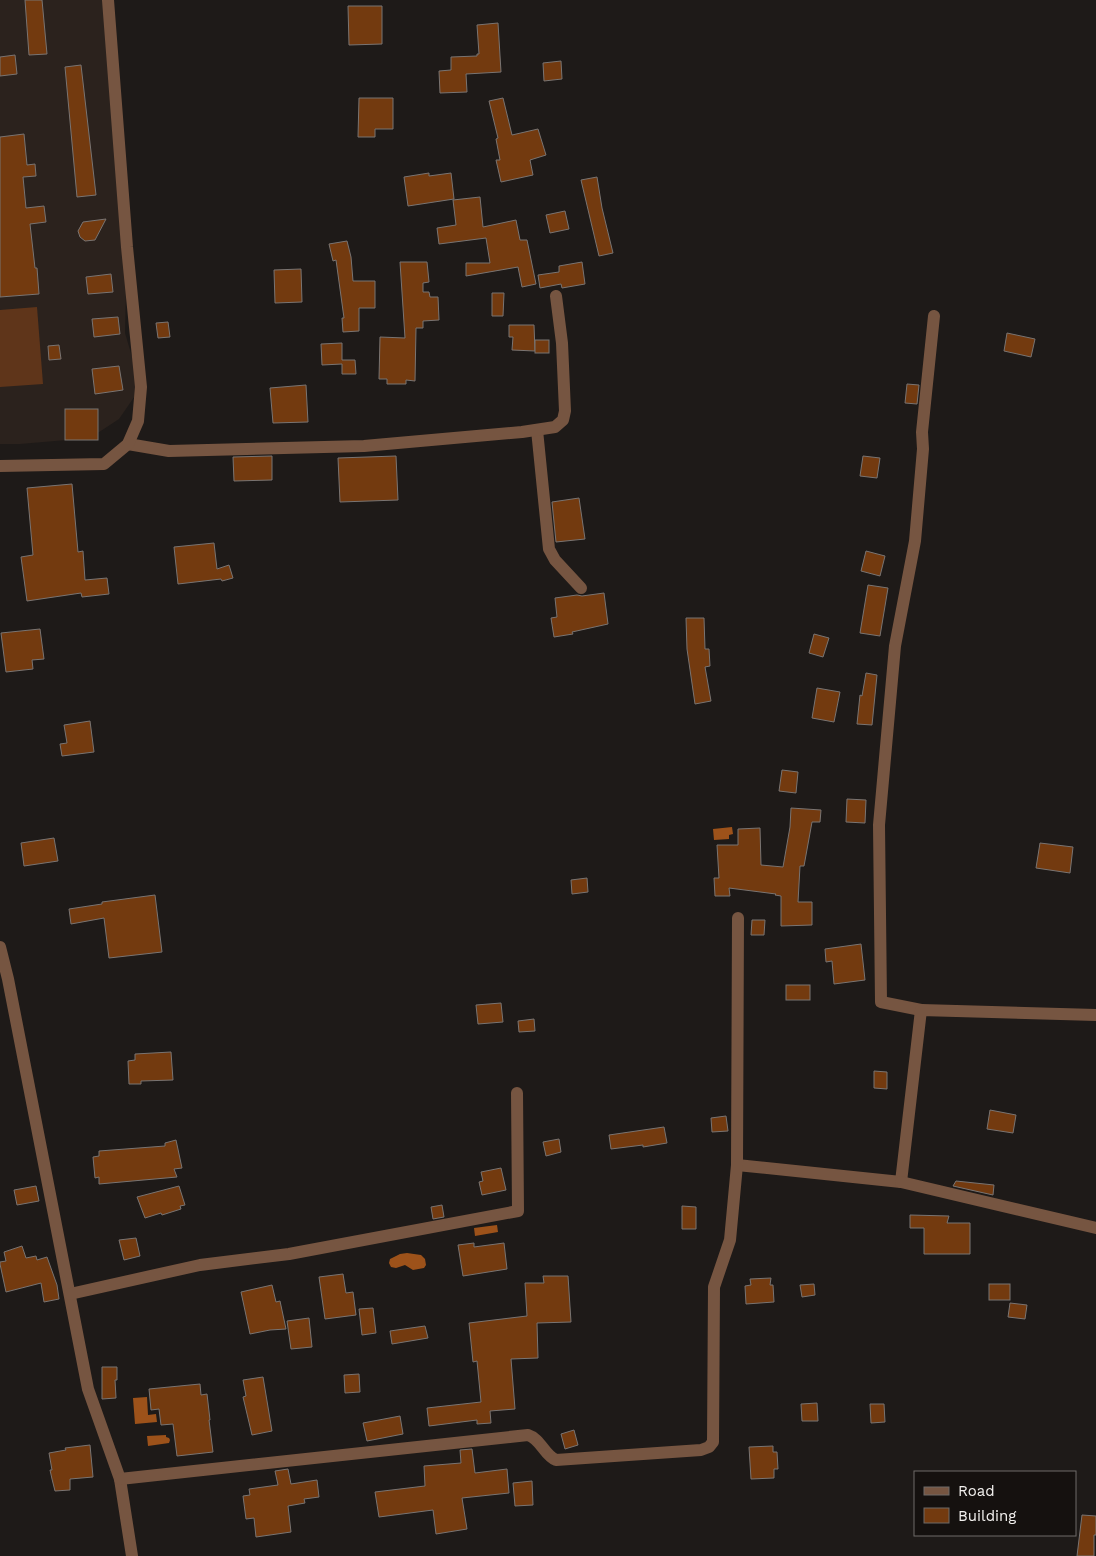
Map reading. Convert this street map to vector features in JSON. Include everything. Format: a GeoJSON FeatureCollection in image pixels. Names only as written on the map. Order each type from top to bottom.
{"type":"FeatureCollection","features":[{"type":"Feature","properties":{"kind":"street"},"geometry":{"type":"LineString","coordinates":[[0,466],[104,464],[128,444],[138,421],[141,388],[127,247],[108,0]]}},
{"type":"Feature","properties":{"kind":"street"},"geometry":{"type":"LineString","coordinates":[[128,444],[169,451],[364,446],[448,440],[555,427],[563,420],[565,411],[562,344],[556,296]]}},
{"type":"Feature","properties":{"kind":"street"},"geometry":{"type":"LineString","coordinates":[[934,316],[922,432],[923,449],[915,541],[895,646],[879,825],[881,1002],[921,1010],[1096,1015]]}},
{"type":"Feature","properties":{"kind":"street"},"geometry":{"type":"LineString","coordinates":[[537,430],[549,549],[555,560],[581,588]]}},
{"type":"Feature","properties":{"kind":"street"},"geometry":{"type":"LineString","coordinates":[[120,1479],[528,1435],[537,1440],[549,1455],[556,1460],[702,1450],[709,1447],[712,1442],[714,1287],[730,1240],[737,1165],[738,918]]}},
{"type":"Feature","properties":{"kind":"street"},"geometry":{"type":"LineString","coordinates":[[0,947],[8,979],[88,1388],[120,1479],[132,1556]]}},
{"type":"Feature","properties":{"kind":"street"},"geometry":{"type":"LineString","coordinates":[[901,1182],[921,1010]]}},
{"type":"Feature","properties":{"kind":"street"},"geometry":{"type":"LineString","coordinates":[[70,1294],[200,1266],[289,1254],[518,1211],[517,1093]]}},
{"type":"Feature","properties":{"kind":"street"},"geometry":{"type":"LineString","coordinates":[[737,1165],[901,1182],[1096,1228]]}},
{"type":"Feature","properties":{"kind":"shaded area"},"geometry":{"type":"Polygon","coordinates":[[[0,0],[108,0],[127,247],[125,333],[141,387],[119,419],[90,438],[0,444],[0,0]]]}},
{"type":"Feature","properties":{"kind":"shaded area"},"geometry":{"type":"Polygon","coordinates":[[[37,307],[43,384],[0,387],[0,310],[37,307]]]}},
{"type":"Feature","properties":{"kind":"shaded area"},"geometry":{"type":"Polygon","coordinates":[[[732,827],[733,834],[729,835],[729,839],[714,840],[713,829],[732,827]]]}},
{"type":"Feature","properties":{"kind":"shaded area"},"geometry":{"type":"Polygon","coordinates":[[[497,1225],[498,1232],[475,1236],[474,1228],[497,1225]]]}},
{"type":"Feature","properties":{"kind":"shaded area"},"geometry":{"type":"Polygon","coordinates":[[[407,1253],[421,1255],[425,1259],[426,1265],[424,1268],[413,1270],[405,1265],[396,1268],[391,1267],[390,1259],[407,1253]]]}},
{"type":"Feature","properties":{"kind":"shaded area"},"geometry":{"type":"Polygon","coordinates":[[[147,1397],[148,1415],[156,1414],[157,1422],[135,1424],[133,1398],[147,1397]]]}},
{"type":"Feature","properties":{"kind":"shaded area"},"geometry":{"type":"Polygon","coordinates":[[[166,1435],[170,1440],[169,1443],[148,1446],[147,1436],[166,1435]]]}},
{"type":"Feature","properties":{"kind":"building"},"geometry":{"type":"Polygon","coordinates":[[[25,0],[42,0],[47,54],[29,55],[25,0]]]}},
{"type":"Feature","properties":{"kind":"building"},"geometry":{"type":"Polygon","coordinates":[[[348,6],[382,6],[382,44],[349,45],[348,6]]]}},
{"type":"Feature","properties":{"kind":"building"},"geometry":{"type":"Polygon","coordinates":[[[498,23],[501,72],[466,74],[467,92],[440,93],[439,71],[451,70],[451,57],[477,56],[479,54],[477,25],[498,23]]]}},
{"type":"Feature","properties":{"kind":"building"},"geometry":{"type":"Polygon","coordinates":[[[15,55],[17,74],[0,76],[0,57],[15,55]]]}},
{"type":"Feature","properties":{"kind":"building"},"geometry":{"type":"Polygon","coordinates":[[[561,61],[562,79],[544,81],[543,63],[561,61]]]}},
{"type":"Feature","properties":{"kind":"building"},"geometry":{"type":"Polygon","coordinates":[[[81,65],[96,195],[77,197],[65,67],[81,65]]]}},
{"type":"Feature","properties":{"kind":"building"},"geometry":{"type":"Polygon","coordinates":[[[359,98],[393,98],[393,129],[375,129],[375,137],[358,137],[359,98]]]}},
{"type":"Feature","properties":{"kind":"building"},"geometry":{"type":"Polygon","coordinates":[[[503,98],[512,135],[538,129],[546,155],[530,160],[533,175],[501,182],[496,160],[500,160],[496,139],[498,138],[489,101],[503,98]]]}},
{"type":"Feature","properties":{"kind":"building"},"geometry":{"type":"Polygon","coordinates":[[[24,134],[27,165],[35,164],[36,176],[23,177],[26,208],[44,206],[46,222],[30,224],[39,294],[0,297],[0,137],[24,134]]]}},
{"type":"Feature","properties":{"kind":"building"},"geometry":{"type":"Polygon","coordinates":[[[429,173],[429,176],[451,173],[454,199],[408,206],[404,177],[429,173]]]}},
{"type":"Feature","properties":{"kind":"building"},"geometry":{"type":"Polygon","coordinates":[[[597,177],[613,253],[599,256],[581,180],[597,177]]]}},
{"type":"Feature","properties":{"kind":"building"},"geometry":{"type":"Polygon","coordinates":[[[480,197],[483,227],[516,220],[520,240],[527,240],[536,284],[522,287],[518,267],[466,276],[466,263],[490,263],[486,238],[439,244],[437,228],[456,225],[453,200],[480,197]]]}},
{"type":"Feature","properties":{"kind":"building"},"geometry":{"type":"Polygon","coordinates":[[[565,211],[569,229],[550,233],[546,215],[565,211]]]}},
{"type":"Feature","properties":{"kind":"building"},"geometry":{"type":"Polygon","coordinates":[[[106,219],[95,240],[85,241],[80,237],[78,231],[83,222],[106,219]]]}},
{"type":"Feature","properties":{"kind":"building"},"geometry":{"type":"Polygon","coordinates":[[[347,241],[351,257],[353,281],[375,281],[375,308],[359,308],[359,331],[343,332],[342,318],[344,318],[336,260],[333,261],[329,244],[347,241]]]}},
{"type":"Feature","properties":{"kind":"building"},"geometry":{"type":"Polygon","coordinates":[[[400,262],[427,262],[429,282],[423,283],[423,292],[429,292],[430,297],[438,297],[439,320],[423,321],[423,328],[416,328],[415,381],[406,380],[406,384],[387,384],[387,379],[379,379],[380,337],[405,338],[400,262]]]}},
{"type":"Feature","properties":{"kind":"building"},"geometry":{"type":"Polygon","coordinates":[[[582,262],[585,284],[562,288],[561,284],[540,288],[538,275],[559,272],[559,266],[582,262]]]}},
{"type":"Feature","properties":{"kind":"building"},"geometry":{"type":"Polygon","coordinates":[[[301,269],[302,302],[275,303],[274,270],[301,269]]]}},
{"type":"Feature","properties":{"kind":"building"},"geometry":{"type":"Polygon","coordinates":[[[111,274],[113,292],[88,294],[86,277],[111,274]]]}},
{"type":"Feature","properties":{"kind":"building"},"geometry":{"type":"Polygon","coordinates":[[[492,293],[504,293],[503,316],[492,316],[492,293]]]}},
{"type":"Feature","properties":{"kind":"building"},"geometry":{"type":"Polygon","coordinates":[[[118,317],[120,334],[94,337],[92,319],[118,317]]]}},
{"type":"Feature","properties":{"kind":"building"},"geometry":{"type":"Polygon","coordinates":[[[168,322],[170,337],[158,338],[156,323],[168,322]]]}},
{"type":"Feature","properties":{"kind":"building"},"geometry":{"type":"Polygon","coordinates":[[[509,325],[534,325],[535,351],[512,350],[513,337],[509,337],[509,325]]]}},
{"type":"Feature","properties":{"kind":"building"},"geometry":{"type":"Polygon","coordinates":[[[1007,333],[1035,339],[1031,357],[1004,351],[1007,333]]]}},
{"type":"Feature","properties":{"kind":"building"},"geometry":{"type":"Polygon","coordinates":[[[535,340],[549,340],[549,353],[535,353],[535,340]]]}},
{"type":"Feature","properties":{"kind":"building"},"geometry":{"type":"Polygon","coordinates":[[[342,343],[342,360],[355,360],[356,374],[342,374],[342,364],[322,365],[321,344],[342,343]]]}},
{"type":"Feature","properties":{"kind":"building"},"geometry":{"type":"Polygon","coordinates":[[[59,345],[61,359],[49,360],[48,346],[59,345]]]}},
{"type":"Feature","properties":{"kind":"building"},"geometry":{"type":"Polygon","coordinates":[[[119,366],[123,390],[95,394],[92,369],[119,366]]]}},
{"type":"Feature","properties":{"kind":"building"},"geometry":{"type":"Polygon","coordinates":[[[907,384],[919,385],[917,404],[905,403],[907,384]]]}},
{"type":"Feature","properties":{"kind":"building"},"geometry":{"type":"Polygon","coordinates":[[[306,385],[308,422],[273,423],[270,388],[306,385]]]}},
{"type":"Feature","properties":{"kind":"building"},"geometry":{"type":"Polygon","coordinates":[[[65,409],[98,409],[98,440],[65,440],[65,409]]]}},
{"type":"Feature","properties":{"kind":"building"},"geometry":{"type":"Polygon","coordinates":[[[272,456],[272,480],[234,481],[233,457],[272,456]]]}},
{"type":"Feature","properties":{"kind":"building"},"geometry":{"type":"Polygon","coordinates":[[[396,456],[398,500],[340,502],[338,458],[396,456]]]}},
{"type":"Feature","properties":{"kind":"building"},"geometry":{"type":"Polygon","coordinates":[[[863,456],[880,458],[877,478],[860,476],[863,456]]]}},
{"type":"Feature","properties":{"kind":"building"},"geometry":{"type":"Polygon","coordinates":[[[72,484],[78,552],[83,551],[85,580],[107,578],[109,594],[82,597],[81,593],[27,601],[21,557],[33,555],[27,488],[72,484]]]}},
{"type":"Feature","properties":{"kind":"building"},"geometry":{"type":"Polygon","coordinates":[[[579,498],[585,539],[556,542],[552,502],[579,498]]]}},
{"type":"Feature","properties":{"kind":"building"},"geometry":{"type":"Polygon","coordinates":[[[214,543],[217,569],[229,565],[233,578],[222,581],[221,579],[178,584],[174,547],[214,543]]]}},
{"type":"Feature","properties":{"kind":"building"},"geometry":{"type":"Polygon","coordinates":[[[866,551],[885,556],[880,576],[861,571],[866,551]]]}},
{"type":"Feature","properties":{"kind":"building"},"geometry":{"type":"Polygon","coordinates":[[[868,585],[888,588],[880,636],[860,633],[868,585]]]}},
{"type":"Feature","properties":{"kind":"building"},"geometry":{"type":"Polygon","coordinates":[[[604,593],[608,624],[572,632],[573,634],[554,637],[551,618],[557,617],[555,598],[604,593]]]}},
{"type":"Feature","properties":{"kind":"building"},"geometry":{"type":"Polygon","coordinates":[[[686,618],[704,618],[705,649],[709,649],[710,666],[705,667],[711,701],[695,704],[687,649],[686,618]]]}},
{"type":"Feature","properties":{"kind":"building"},"geometry":{"type":"Polygon","coordinates":[[[40,629],[44,659],[32,660],[33,669],[6,672],[1,633],[40,629]]]}},
{"type":"Feature","properties":{"kind":"building"},"geometry":{"type":"Polygon","coordinates":[[[814,634],[829,638],[823,657],[809,653],[814,634]]]}},
{"type":"Feature","properties":{"kind":"building"},"geometry":{"type":"Polygon","coordinates":[[[866,673],[877,675],[872,725],[857,724],[860,695],[862,696],[866,673]]]}},
{"type":"Feature","properties":{"kind":"building"},"geometry":{"type":"Polygon","coordinates":[[[817,688],[840,692],[834,722],[812,718],[817,688]]]}},
{"type":"Feature","properties":{"kind":"building"},"geometry":{"type":"Polygon","coordinates":[[[90,721],[94,752],[62,756],[60,744],[67,743],[64,725],[90,721]]]}},
{"type":"Feature","properties":{"kind":"building"},"geometry":{"type":"Polygon","coordinates":[[[782,770],[798,772],[796,793],[779,791],[782,770]]]}},
{"type":"Feature","properties":{"kind":"building"},"geometry":{"type":"Polygon","coordinates":[[[847,799],[866,800],[865,823],[846,822],[847,799]]]}},
{"type":"Feature","properties":{"kind":"building"},"geometry":{"type":"Polygon","coordinates":[[[791,808],[821,810],[820,822],[812,822],[804,866],[800,866],[798,902],[812,902],[812,925],[781,926],[781,896],[776,894],[729,888],[730,896],[715,896],[714,878],[719,878],[717,845],[738,845],[738,829],[760,828],[761,865],[783,867],[790,827],[791,808]]]}},
{"type":"Feature","properties":{"kind":"building"},"geometry":{"type":"Polygon","coordinates":[[[54,838],[58,861],[24,866],[21,843],[54,838]]]}},
{"type":"Feature","properties":{"kind":"building"},"geometry":{"type":"Polygon","coordinates":[[[1040,843],[1073,847],[1070,873],[1036,868],[1040,843]]]}},
{"type":"Feature","properties":{"kind":"building"},"geometry":{"type":"Polygon","coordinates":[[[587,878],[588,892],[572,894],[571,880],[587,878]]]}},
{"type":"Feature","properties":{"kind":"building"},"geometry":{"type":"Polygon","coordinates":[[[155,895],[162,952],[109,958],[104,918],[71,924],[69,909],[102,904],[102,902],[155,895]]]}},
{"type":"Feature","properties":{"kind":"building"},"geometry":{"type":"Polygon","coordinates":[[[752,920],[765,920],[764,935],[751,935],[752,920]]]}},
{"type":"Feature","properties":{"kind":"building"},"geometry":{"type":"Polygon","coordinates":[[[861,944],[865,980],[834,984],[832,961],[826,962],[825,949],[861,944]]]}},
{"type":"Feature","properties":{"kind":"building"},"geometry":{"type":"Polygon","coordinates":[[[786,985],[810,985],[810,1000],[786,1000],[786,985]]]}},
{"type":"Feature","properties":{"kind":"building"},"geometry":{"type":"Polygon","coordinates":[[[501,1003],[503,1022],[478,1024],[476,1005],[501,1003]]]}},
{"type":"Feature","properties":{"kind":"building"},"geometry":{"type":"Polygon","coordinates":[[[534,1019],[535,1031],[519,1032],[518,1021],[534,1019]]]}},
{"type":"Feature","properties":{"kind":"building"},"geometry":{"type":"Polygon","coordinates":[[[171,1052],[173,1080],[141,1081],[141,1084],[129,1084],[128,1061],[135,1060],[135,1054],[171,1052]]]}},
{"type":"Feature","properties":{"kind":"building"},"geometry":{"type":"Polygon","coordinates":[[[874,1071],[887,1072],[887,1089],[874,1088],[874,1071]]]}},
{"type":"Feature","properties":{"kind":"building"},"geometry":{"type":"Polygon","coordinates":[[[990,1110],[1016,1115],[1013,1133],[987,1129],[990,1110]]]}},
{"type":"Feature","properties":{"kind":"building"},"geometry":{"type":"Polygon","coordinates":[[[726,1116],[728,1131],[712,1132],[711,1118],[726,1116]]]}},
{"type":"Feature","properties":{"kind":"building"},"geometry":{"type":"Polygon","coordinates":[[[664,1127],[667,1143],[611,1149],[609,1135],[664,1127]]]}},
{"type":"Feature","properties":{"kind":"building"},"geometry":{"type":"Polygon","coordinates":[[[559,1139],[561,1152],[546,1156],[543,1142],[559,1139]]]}},
{"type":"Feature","properties":{"kind":"building"},"geometry":{"type":"Polygon","coordinates":[[[176,1140],[182,1168],[174,1169],[177,1177],[99,1184],[99,1177],[95,1178],[93,1157],[99,1156],[99,1151],[165,1146],[165,1143],[176,1140]]]}},
{"type":"Feature","properties":{"kind":"building"},"geometry":{"type":"Polygon","coordinates":[[[501,1168],[506,1190],[482,1195],[479,1182],[483,1181],[481,1172],[501,1168]]]}},
{"type":"Feature","properties":{"kind":"building"},"geometry":{"type":"Polygon","coordinates":[[[956,1181],[994,1185],[993,1195],[953,1186],[956,1181]]]}},
{"type":"Feature","properties":{"kind":"building"},"geometry":{"type":"Polygon","coordinates":[[[36,1186],[39,1201],[17,1205],[14,1190],[36,1186]]]}},
{"type":"Feature","properties":{"kind":"building"},"geometry":{"type":"Polygon","coordinates":[[[179,1186],[185,1205],[180,1206],[181,1209],[145,1218],[137,1197],[179,1186]]]}},
{"type":"Feature","properties":{"kind":"building"},"geometry":{"type":"Polygon","coordinates":[[[442,1205],[444,1217],[433,1219],[431,1207],[442,1205]]]}},
{"type":"Feature","properties":{"kind":"building"},"geometry":{"type":"Polygon","coordinates":[[[682,1206],[696,1207],[696,1229],[682,1229],[682,1206]]]}},
{"type":"Feature","properties":{"kind":"building"},"geometry":{"type":"Polygon","coordinates":[[[910,1215],[949,1216],[947,1223],[970,1223],[970,1254],[924,1254],[924,1228],[910,1228],[910,1215]]]}},
{"type":"Feature","properties":{"kind":"building"},"geometry":{"type":"Polygon","coordinates":[[[136,1238],[140,1256],[124,1260],[119,1240],[136,1238]]]}},
{"type":"Feature","properties":{"kind":"building"},"geometry":{"type":"Polygon","coordinates":[[[474,1243],[474,1247],[504,1243],[507,1269],[463,1276],[458,1245],[474,1243]]]}},
{"type":"Feature","properties":{"kind":"building"},"geometry":{"type":"Polygon","coordinates":[[[22,1246],[26,1258],[36,1256],[37,1260],[47,1257],[57,1285],[59,1299],[44,1302],[41,1283],[6,1292],[0,1262],[6,1261],[4,1252],[22,1246]]]}},
{"type":"Feature","properties":{"kind":"building"},"geometry":{"type":"Polygon","coordinates":[[[343,1274],[346,1293],[353,1292],[356,1315],[325,1319],[319,1277],[343,1274]]]}},
{"type":"Feature","properties":{"kind":"building"},"geometry":{"type":"Polygon","coordinates":[[[543,1276],[568,1276],[571,1322],[537,1323],[538,1358],[511,1359],[515,1409],[490,1411],[491,1423],[477,1424],[477,1420],[429,1426],[427,1408],[481,1402],[477,1361],[473,1362],[469,1323],[527,1316],[525,1283],[544,1283],[543,1276]]]}},
{"type":"Feature","properties":{"kind":"building"},"geometry":{"type":"Polygon","coordinates":[[[771,1278],[770,1285],[773,1285],[774,1302],[746,1304],[745,1286],[751,1285],[750,1279],[771,1278]]]}},
{"type":"Feature","properties":{"kind":"building"},"geometry":{"type":"Polygon","coordinates":[[[814,1284],[815,1295],[802,1297],[800,1285],[814,1284]]]}},
{"type":"Feature","properties":{"kind":"building"},"geometry":{"type":"Polygon","coordinates":[[[989,1284],[1010,1284],[1010,1300],[989,1300],[989,1284]]]}},
{"type":"Feature","properties":{"kind":"building"},"geometry":{"type":"Polygon","coordinates":[[[272,1285],[276,1302],[280,1301],[286,1329],[250,1334],[241,1292],[272,1285]]]}},
{"type":"Feature","properties":{"kind":"building"},"geometry":{"type":"Polygon","coordinates":[[[1010,1303],[1027,1305],[1025,1319],[1008,1317],[1010,1303]]]}},
{"type":"Feature","properties":{"kind":"building"},"geometry":{"type":"Polygon","coordinates":[[[373,1308],[376,1333],[362,1335],[359,1309],[373,1308]]]}},
{"type":"Feature","properties":{"kind":"building"},"geometry":{"type":"Polygon","coordinates":[[[309,1318],[312,1347],[291,1349],[287,1321],[309,1318]]]}},
{"type":"Feature","properties":{"kind":"building"},"geometry":{"type":"Polygon","coordinates":[[[425,1326],[428,1338],[392,1344],[390,1331],[425,1326]]]}},
{"type":"Feature","properties":{"kind":"building"},"geometry":{"type":"Polygon","coordinates":[[[102,1367],[117,1367],[117,1380],[115,1380],[116,1398],[102,1399],[102,1367]]]}},
{"type":"Feature","properties":{"kind":"building"},"geometry":{"type":"Polygon","coordinates":[[[359,1374],[360,1392],[345,1393],[344,1375],[359,1374]]]}},
{"type":"Feature","properties":{"kind":"building"},"geometry":{"type":"Polygon","coordinates":[[[263,1377],[272,1431],[252,1435],[243,1397],[246,1396],[243,1380],[263,1377]]]}},
{"type":"Feature","properties":{"kind":"building"},"geometry":{"type":"Polygon","coordinates":[[[200,1384],[201,1395],[207,1394],[213,1452],[177,1456],[173,1424],[161,1425],[159,1409],[151,1410],[149,1389],[200,1384]]]}},
{"type":"Feature","properties":{"kind":"building"},"geometry":{"type":"Polygon","coordinates":[[[817,1403],[818,1421],[802,1421],[801,1404],[817,1403]]]}},
{"type":"Feature","properties":{"kind":"building"},"geometry":{"type":"Polygon","coordinates":[[[870,1404],[884,1404],[885,1422],[871,1423],[870,1404]]]}},
{"type":"Feature","properties":{"kind":"building"},"geometry":{"type":"Polygon","coordinates":[[[400,1416],[403,1434],[367,1441],[363,1423],[400,1416]]]}},
{"type":"Feature","properties":{"kind":"building"},"geometry":{"type":"Polygon","coordinates":[[[574,1430],[578,1445],[565,1449],[561,1434],[574,1430]]]}},
{"type":"Feature","properties":{"kind":"building"},"geometry":{"type":"Polygon","coordinates":[[[90,1445],[93,1477],[70,1479],[70,1490],[55,1491],[50,1470],[52,1470],[49,1453],[66,1450],[65,1448],[90,1445]]]}},
{"type":"Feature","properties":{"kind":"building"},"geometry":{"type":"Polygon","coordinates":[[[773,1446],[773,1452],[777,1452],[778,1469],[774,1469],[774,1478],[751,1479],[749,1447],[773,1446]]]}},
{"type":"Feature","properties":{"kind":"building"},"geometry":{"type":"Polygon","coordinates":[[[472,1449],[475,1473],[507,1469],[509,1493],[462,1498],[467,1529],[436,1534],[433,1510],[379,1517],[375,1492],[425,1486],[424,1466],[461,1463],[460,1450],[472,1449]]]}},
{"type":"Feature","properties":{"kind":"building"},"geometry":{"type":"Polygon","coordinates":[[[288,1469],[291,1484],[317,1480],[319,1497],[304,1499],[305,1503],[288,1506],[291,1532],[256,1537],[254,1518],[246,1519],[243,1496],[250,1495],[249,1489],[278,1485],[275,1471],[288,1469]]]}},
{"type":"Feature","properties":{"kind":"building"},"geometry":{"type":"Polygon","coordinates":[[[532,1481],[533,1505],[515,1506],[513,1483],[532,1481]]]}},
{"type":"Feature","properties":{"kind":"building"},"geometry":{"type":"Polygon","coordinates":[[[1082,1515],[1096,1516],[1094,1556],[1077,1556],[1082,1515]]]}}]}
